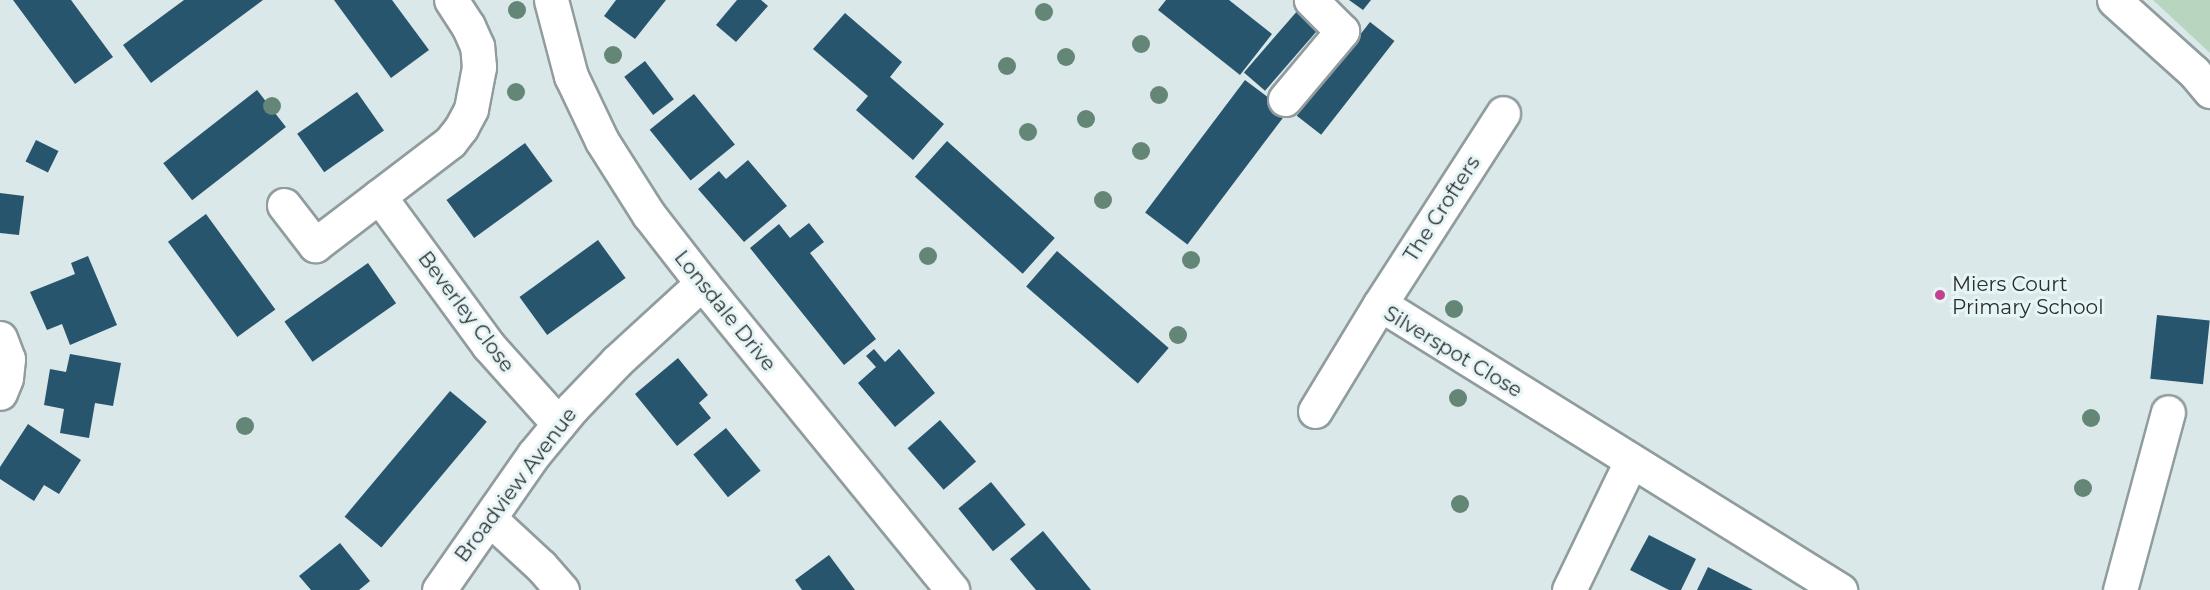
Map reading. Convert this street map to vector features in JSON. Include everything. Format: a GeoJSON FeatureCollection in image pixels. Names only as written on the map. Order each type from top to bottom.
{"type":"FeatureCollection","features":[{"type":"Feature","properties":{"kind":"street"},"geometry":{"type":"LineString","coordinates":[[284,205],[315,245],[450,142],[471,110],[479,67],[477,46],[468,26],[451,0]]}},
{"type":"Feature","properties":{"kind":"street","name":"Lonsdale Drive"},"geometry":{"type":"LineString","coordinates":[[551,0],[572,76],[602,141],[649,215],[702,284],[952,590]]}},
{"type":"Feature","properties":{"kind":"street"},"geometry":{"type":"LineString","coordinates":[[1285,99],[1341,31],[1311,0]]}},
{"type":"Feature","properties":{"kind":"street"},"geometry":{"type":"LineString","coordinates":[[2114,0],[2194,72],[2210,91]]}},
{"type":"Feature","properties":{"kind":"street","name":"The Crofters"},"geometry":{"type":"LineString","coordinates":[[1380,304],[1503,113]]}},
{"type":"Feature","properties":{"kind":"street","name":"Beverley Close"},"geometry":{"type":"LineString","coordinates":[[379,196],[488,345],[559,424]]}},
{"type":"Feature","properties":{"kind":"street","name":"Broadview Avenue"},"geometry":{"type":"LineString","coordinates":[[439,590],[559,424],[617,361],[702,284]]}},
{"type":"Feature","properties":{"kind":"street","name":"Silverspot Close"},"geometry":{"type":"LineString","coordinates":[[1315,411],[1380,304],[1840,590]]}},
{"type":"Feature","properties":{"kind":"street"},"geometry":{"type":"LineString","coordinates":[[0,338],[8,359],[6,378],[0,393]]}},
{"type":"Feature","properties":{"kind":"street"},"geometry":{"type":"LineString","coordinates":[[2120,590],[2168,412]]}},
{"type":"Feature","properties":{"kind":"street"},"geometry":{"type":"LineString","coordinates":[[1569,590],[1632,461]]}},
{"type":"Feature","properties":{"kind":"street"},"geometry":{"type":"LineString","coordinates":[[490,519],[541,566],[562,590]]}},
{"type":"Feature","properties":{"kind":"green space"},"geometry":{"type":"Polygon","coordinates":[[[2153,0],[2210,0],[2210,53],[2153,0]]]}},
{"type":"Feature","properties":{"kind":"building"},"geometry":{"type":"Polygon","coordinates":[[[13,0],[71,0],[113,57],[75,84],[13,0]]]}},
{"type":"Feature","properties":{"kind":"building"},"geometry":{"type":"Polygon","coordinates":[[[184,0],[263,0],[151,83],[123,45],[184,0]]]}},
{"type":"Feature","properties":{"kind":"building"},"geometry":{"type":"Polygon","coordinates":[[[334,0],[392,0],[429,50],[391,78],[334,0]]]}},
{"type":"Feature","properties":{"kind":"building"},"geometry":{"type":"Polygon","coordinates":[[[616,0],[666,0],[635,39],[604,16],[616,0]]]}},
{"type":"Feature","properties":{"kind":"building"},"geometry":{"type":"Polygon","coordinates":[[[737,0],[761,0],[768,6],[736,42],[716,25],[737,0]]]}},
{"type":"Feature","properties":{"kind":"building"},"geometry":{"type":"Polygon","coordinates":[[[1166,0],[1229,0],[1272,34],[1240,75],[1158,10],[1166,0]]]}},
{"type":"Feature","properties":{"kind":"building"},"geometry":{"type":"Polygon","coordinates":[[[1349,0],[1371,0],[1363,10],[1349,0]]]}},
{"type":"Feature","properties":{"kind":"building"},"geometry":{"type":"Polygon","coordinates":[[[1299,9],[1320,27],[1265,91],[1244,72],[1299,9]]]}},
{"type":"Feature","properties":{"kind":"building"},"geometry":{"type":"Polygon","coordinates":[[[845,13],[902,62],[890,77],[944,124],[913,160],[856,110],[868,96],[813,49],[845,13]]]}},
{"type":"Feature","properties":{"kind":"building"},"geometry":{"type":"Polygon","coordinates":[[[1370,22],[1394,41],[1321,135],[1297,116],[1370,22]]]}},
{"type":"Feature","properties":{"kind":"building"},"geometry":{"type":"Polygon","coordinates":[[[645,61],[674,99],[653,115],[624,77],[645,61]]]}},
{"type":"Feature","properties":{"kind":"building"},"geometry":{"type":"Polygon","coordinates":[[[1245,80],[1287,112],[1187,244],[1145,213],[1245,80]]]}},
{"type":"Feature","properties":{"kind":"building"},"geometry":{"type":"Polygon","coordinates":[[[257,90],[286,127],[192,200],[163,163],[257,90]]]}},
{"type":"Feature","properties":{"kind":"building"},"geometry":{"type":"Polygon","coordinates":[[[357,92],[384,131],[324,172],[297,134],[357,92]]]}},
{"type":"Feature","properties":{"kind":"building"},"geometry":{"type":"Polygon","coordinates":[[[694,94],[735,145],[691,180],[650,130],[694,94]]]}},
{"type":"Feature","properties":{"kind":"building"},"geometry":{"type":"Polygon","coordinates":[[[36,140],[58,151],[48,173],[25,162],[36,140]]]}},
{"type":"Feature","properties":{"kind":"building"},"geometry":{"type":"Polygon","coordinates":[[[947,141],[1055,238],[1023,274],[915,177],[947,141]]]}},
{"type":"Feature","properties":{"kind":"building"},"geometry":{"type":"Polygon","coordinates":[[[525,143],[553,181],[474,238],[447,200],[525,143]]]}},
{"type":"Feature","properties":{"kind":"building"},"geometry":{"type":"Polygon","coordinates":[[[748,160],[787,206],[744,242],[698,189],[719,171],[726,179],[748,160]]]}},
{"type":"Feature","properties":{"kind":"building"},"geometry":{"type":"Polygon","coordinates":[[[0,193],[24,196],[19,235],[0,233],[0,193]]]}},
{"type":"Feature","properties":{"kind":"building"},"geometry":{"type":"Polygon","coordinates":[[[206,214],[275,309],[237,337],[168,242],[206,214]]]}},
{"type":"Feature","properties":{"kind":"building"},"geometry":{"type":"Polygon","coordinates":[[[809,223],[824,242],[810,253],[876,339],[844,365],[750,248],[779,224],[790,238],[809,223]]]}},
{"type":"Feature","properties":{"kind":"building"},"geometry":{"type":"Polygon","coordinates":[[[598,240],[626,278],[547,335],[520,297],[598,240]]]}},
{"type":"Feature","properties":{"kind":"building"},"geometry":{"type":"Polygon","coordinates":[[[1057,251],[1169,348],[1138,384],[1026,286],[1057,251]]]}},
{"type":"Feature","properties":{"kind":"building"},"geometry":{"type":"Polygon","coordinates":[[[88,256],[117,325],[70,345],[62,324],[47,330],[30,292],[75,274],[71,263],[88,256]]]}},
{"type":"Feature","properties":{"kind":"building"},"geometry":{"type":"Polygon","coordinates":[[[368,263],[396,303],[313,362],[284,322],[368,263]]]}},
{"type":"Feature","properties":{"kind":"building"},"geometry":{"type":"Polygon","coordinates":[[[2157,315],[2210,321],[2203,384],[2150,379],[2157,315]]]}},
{"type":"Feature","properties":{"kind":"building"},"geometry":{"type":"Polygon","coordinates":[[[874,349],[885,362],[899,349],[935,393],[895,427],[858,383],[876,367],[866,356],[874,349]]]}},
{"type":"Feature","properties":{"kind":"building"},"geometry":{"type":"Polygon","coordinates":[[[70,354],[121,363],[113,406],[95,403],[89,438],[60,433],[64,409],[44,405],[50,369],[66,372],[70,354]]]}},
{"type":"Feature","properties":{"kind":"building"},"geometry":{"type":"Polygon","coordinates":[[[678,358],[708,395],[699,403],[711,418],[677,446],[635,394],[678,358]]]}},
{"type":"Feature","properties":{"kind":"building"},"geometry":{"type":"Polygon","coordinates":[[[450,391],[487,422],[381,547],[345,517],[450,391]]]}},
{"type":"Feature","properties":{"kind":"building"},"geometry":{"type":"Polygon","coordinates":[[[940,420],[976,462],[944,490],[908,448],[940,420]]]}},
{"type":"Feature","properties":{"kind":"building"},"geometry":{"type":"Polygon","coordinates":[[[28,424],[81,460],[59,494],[44,485],[34,501],[0,479],[0,467],[28,424]]]}},
{"type":"Feature","properties":{"kind":"building"},"geometry":{"type":"Polygon","coordinates":[[[726,428],[761,471],[728,497],[693,454],[726,428]]]}},
{"type":"Feature","properties":{"kind":"building"},"geometry":{"type":"Polygon","coordinates":[[[991,482],[1026,525],[993,551],[958,508],[991,482]]]}},
{"type":"Feature","properties":{"kind":"building"},"geometry":{"type":"Polygon","coordinates":[[[1043,531],[1091,590],[1036,590],[1010,559],[1043,531]]]}},
{"type":"Feature","properties":{"kind":"building"},"geometry":{"type":"Polygon","coordinates":[[[1649,535],[1696,559],[1681,590],[1669,590],[1630,570],[1649,535]]]}},
{"type":"Feature","properties":{"kind":"building"},"geometry":{"type":"Polygon","coordinates":[[[340,543],[370,581],[359,590],[311,590],[299,576],[340,543]]]}},
{"type":"Feature","properties":{"kind":"building"},"geometry":{"type":"Polygon","coordinates":[[[829,555],[855,590],[802,590],[795,580],[829,555]]]}},
{"type":"Feature","properties":{"kind":"building"},"geometry":{"type":"Polygon","coordinates":[[[1708,567],[1753,590],[1697,590],[1708,567]]]}},
{"type":"Feature","properties":{"kind":"place","name":"Miers Court Primary School"},"geometry":{"type":"Point","coordinates":[1940,295]}}]}
